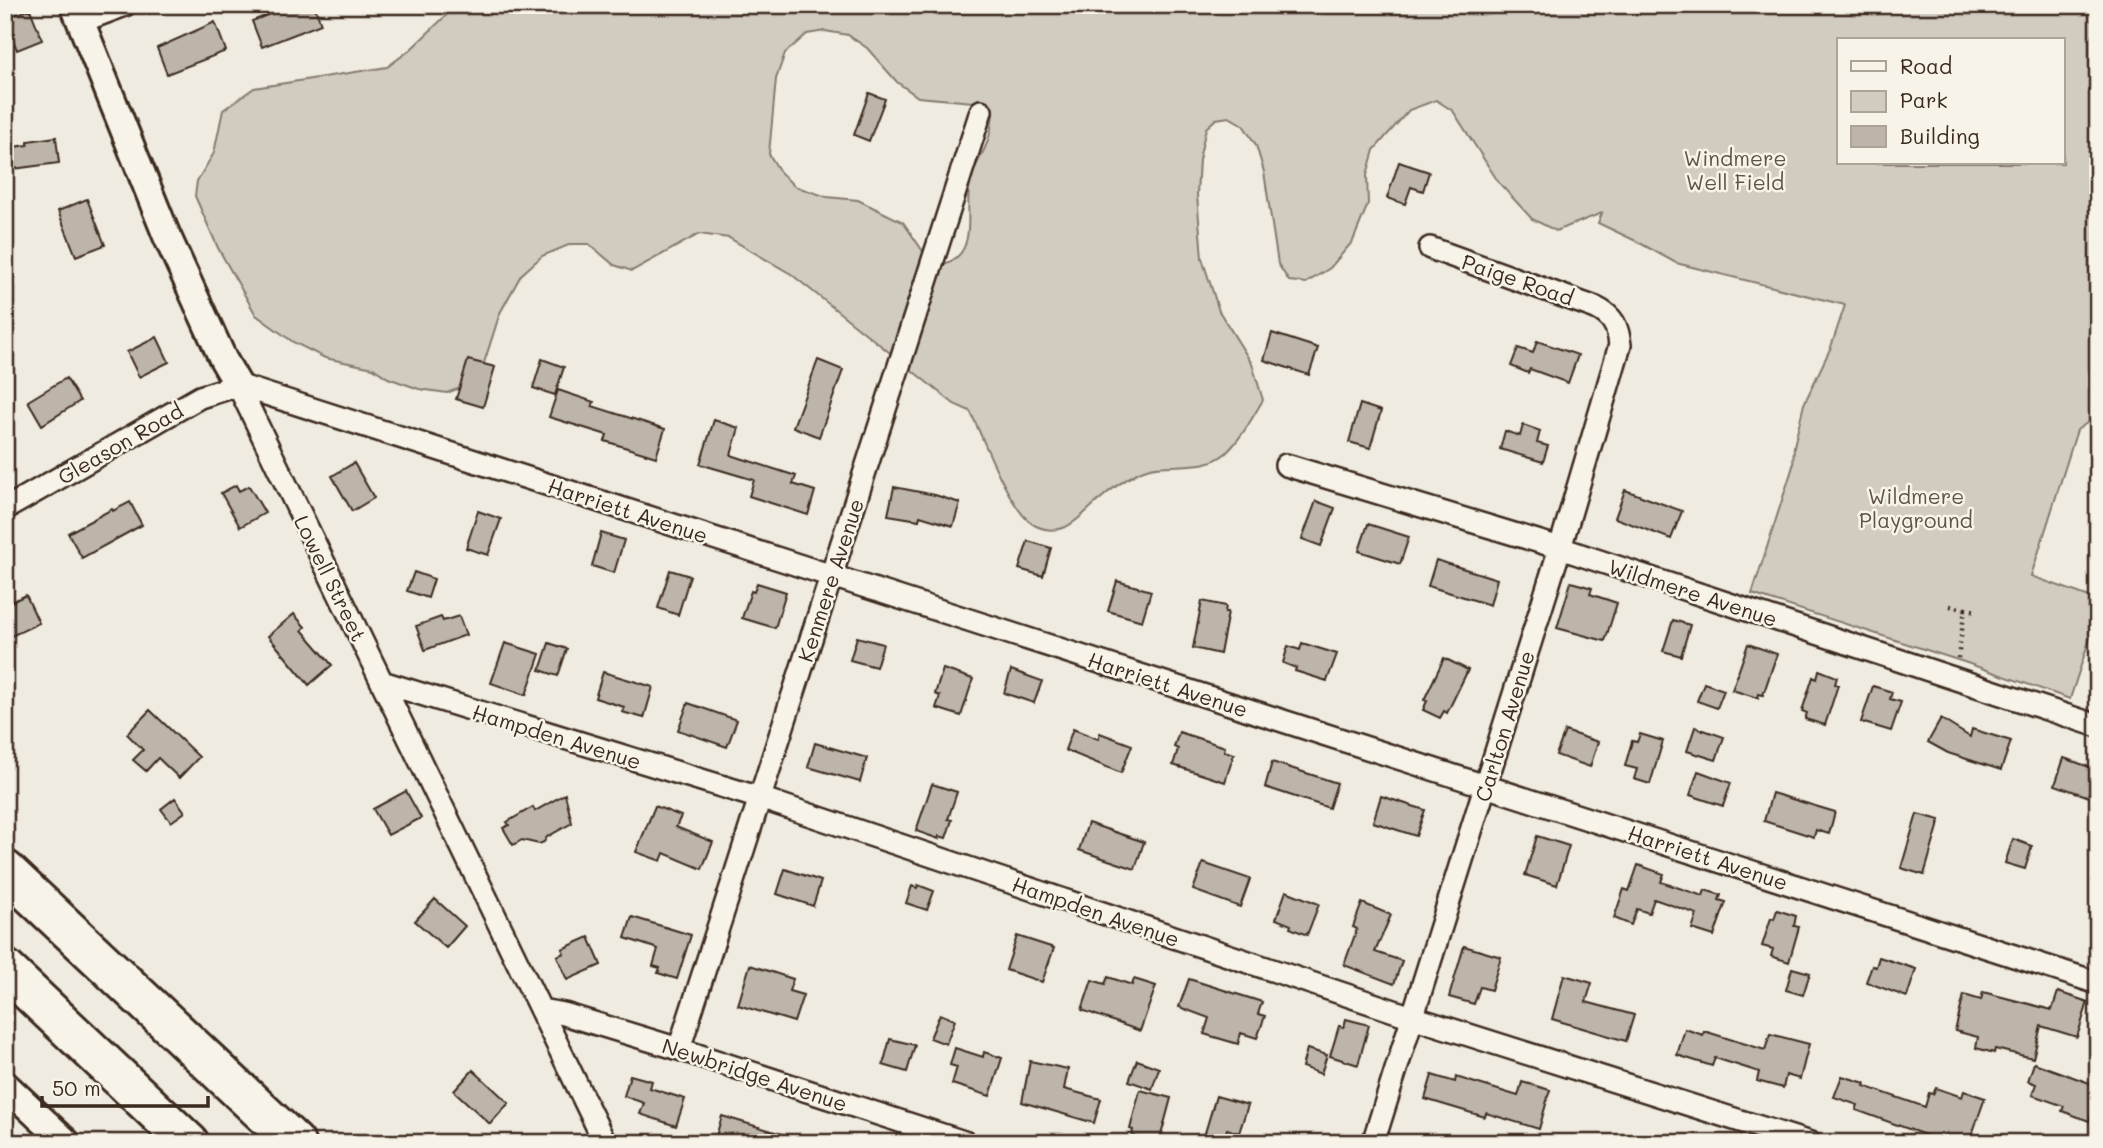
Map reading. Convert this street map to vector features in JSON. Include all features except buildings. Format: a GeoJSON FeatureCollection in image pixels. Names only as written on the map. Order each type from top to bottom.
{"type":"FeatureCollection","features":[{"type":"Feature","properties":{"kind":"highway"},"geometry":{"type":"LineString","coordinates":[[5,870],[295,1143]]}},
{"type":"Feature","properties":{"kind":"highway"},"geometry":{"type":"LineString","coordinates":[[5,969],[189,1143]]}},
{"type":"Feature","properties":{"kind":"street"},"geometry":{"type":"LineString","coordinates":[[77,14],[125,5]]}},
{"type":"Feature","properties":{"kind":"street","name":"Lowell Street"},"geometry":{"type":"LineString","coordinates":[[77,14],[190,289],[605,1143]]}},
{"type":"Feature","properties":{"kind":"street","name":"Kenmere Avenue"},"geometry":{"type":"LineString","coordinates":[[679,1049],[981,111]]}},
{"type":"Feature","properties":{"kind":"street","name":"Paige Road"},"geometry":{"type":"LineString","coordinates":[[1430,248],[1605,312]]}},
{"type":"Feature","properties":{"kind":"street","name":"Carlton Avenue"},"geometry":{"type":"LineString","coordinates":[[1373,1143],[1619,353],[1618,330],[1605,312]]}},
{"type":"Feature","properties":{"kind":"street","name":"Gleason Road"},"geometry":{"type":"LineString","coordinates":[[5,509],[200,397],[238,385]]}},
{"type":"Feature","properties":{"kind":"street","name":"Harriett Avenue"},"geometry":{"type":"LineString","coordinates":[[238,385],[2098,983]]}},
{"type":"Feature","properties":{"kind":"street","name":"Wildmere Avenue"},"geometry":{"type":"LineString","coordinates":[[1286,465],[1560,548],[2098,726]]}},
{"type":"Feature","properties":{"kind":"street","name":"Hampden Avenue"},"geometry":{"type":"LineString","coordinates":[[382,682],[760,799],[1412,1017],[1810,1143]]}},
{"type":"Feature","properties":{"kind":"street","name":"Newbridge Avenue"},"geometry":{"type":"LineString","coordinates":[[541,1010],[564,1014],[679,1049],[967,1143]]}},
{"type":"Feature","properties":{"kind":"street"},"geometry":{"type":"LineString","coordinates":[[5,1085],[67,1143]]}},
{"type":"Feature","properties":{"kind":"path"},"geometry":{"type":"LineString","coordinates":[[1950,606],[1978,611]]}},
{"type":"Feature","properties":{"kind":"path"},"geometry":{"type":"LineString","coordinates":[[1955,679],[1965,609]]}},
{"type":"Feature","properties":{"kind":"green space"},"geometry":{"type":"Polygon","coordinates":[[[457,5],[2098,5],[2098,415],[2077,430],[2031,576],[2098,600],[2098,613],[2070,699],[1752,594],[1793,466],[1794,446],[1804,404],[1831,347],[1845,305],[1676,263],[1598,223],[1602,213],[1556,231],[1532,219],[1499,183],[1453,111],[1436,100],[1409,110],[1374,150],[1367,175],[1368,204],[1353,241],[1330,268],[1306,283],[1289,281],[1278,264],[1264,172],[1256,145],[1243,125],[1229,117],[1216,119],[1206,128],[1199,160],[1197,195],[1202,258],[1219,311],[1252,364],[1263,400],[1237,441],[1226,453],[1206,463],[1161,466],[1139,472],[1108,492],[1071,524],[1055,530],[1036,526],[1017,507],[998,474],[970,411],[954,404],[791,274],[729,238],[699,234],[632,271],[614,265],[589,244],[571,244],[542,256],[521,275],[500,313],[484,363],[465,386],[447,393],[419,389],[388,378],[373,368],[325,358],[293,342],[256,315],[218,248],[195,196],[197,181],[214,153],[223,110],[254,88],[387,67],[410,50],[457,5]],[[825,31],[807,34],[785,53],[776,79],[769,154],[780,172],[794,186],[827,197],[858,200],[903,222],[933,266],[949,262],[959,255],[965,245],[968,234],[970,181],[988,140],[993,113],[984,103],[918,97],[897,82],[867,48],[848,35],[825,31]]]}},
{"type":"Feature","properties":{"kind":"park label","name":"Windmere Well Field"},"geometry":{"type":"Point","coordinates":[1735,169]}},
{"type":"Feature","properties":{"kind":"park label","name":"Wildmere Playground"},"geometry":{"type":"Point","coordinates":[1916,507]}}]}
